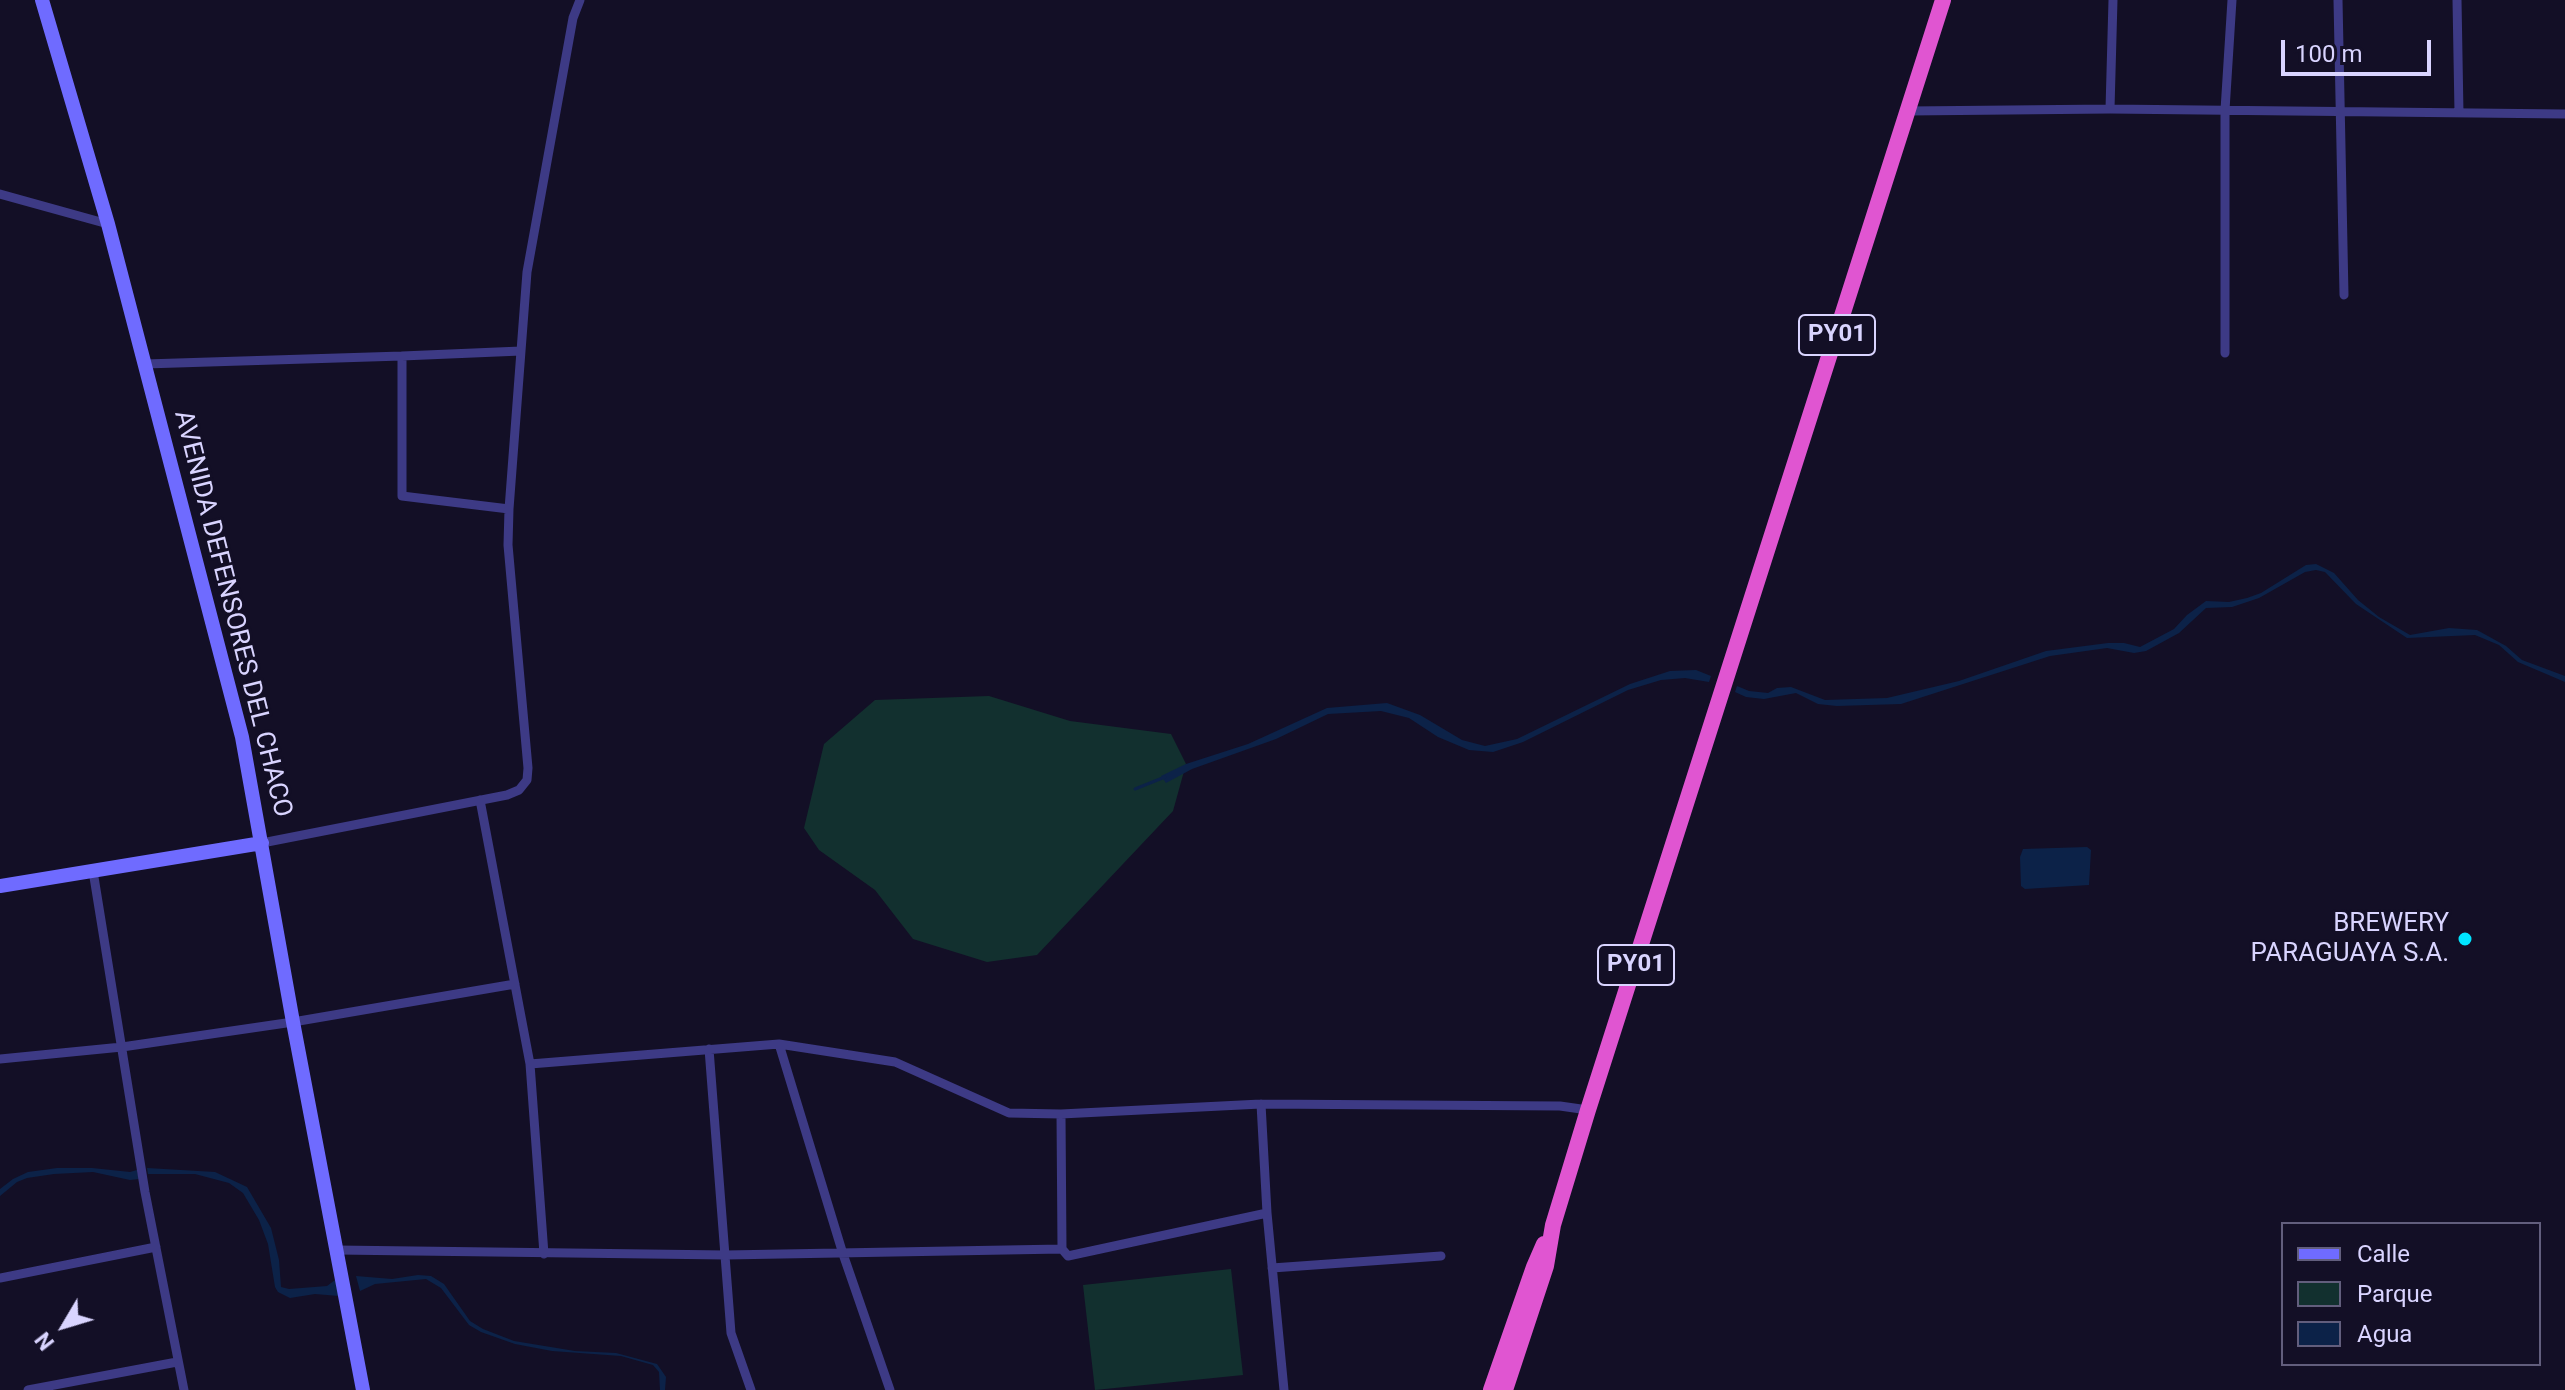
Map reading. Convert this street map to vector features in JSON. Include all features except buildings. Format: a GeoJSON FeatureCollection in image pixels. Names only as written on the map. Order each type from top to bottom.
{"type":"FeatureCollection","features":[{"type":"Feature","properties":{"kind":"highway","name":"PY01"},"geometry":{"type":"LineString","coordinates":[[1505,1390],[1546,1266],[1553,1225],[1588,1110],[1943,0]]}},
{"type":"Feature","properties":{"kind":"highway","name":"PY01"},"geometry":{"type":"LineString","coordinates":[[1491,1390],[1534,1267],[1553,1225]]}},
{"type":"Feature","properties":{"kind":"main road","name":"AVENIDA DEFENSORES DEL CHACO"},"geometry":{"type":"LineString","coordinates":[[42,0],[108,224],[242,737],[363,1390]]}},
{"type":"Feature","properties":{"kind":"main road"},"geometry":{"type":"LineString","coordinates":[[0,886],[262,843]]}},
{"type":"Feature","properties":{"kind":"street"},"geometry":{"type":"LineString","coordinates":[[262,843],[480,800],[519,790],[527,780],[508,545],[509,509],[527,272],[573,18],[580,0]]}},
{"type":"Feature","properties":{"kind":"street"},"geometry":{"type":"LineString","coordinates":[[2110,109],[2113,0]]}},
{"type":"Feature","properties":{"kind":"street"},"geometry":{"type":"LineString","coordinates":[[2225,353],[2225,110],[2232,0]]}},
{"type":"Feature","properties":{"kind":"street"},"geometry":{"type":"LineString","coordinates":[[2338,0],[2344,295]]}},
{"type":"Feature","properties":{"kind":"street"},"geometry":{"type":"LineString","coordinates":[[2457,0],[2459,113]]}},
{"type":"Feature","properties":{"kind":"street"},"geometry":{"type":"LineString","coordinates":[[1909,111],[2110,109],[2565,114]]}},
{"type":"Feature","properties":{"kind":"street"},"geometry":{"type":"LineString","coordinates":[[0,194],[108,224]]}},
{"type":"Feature","properties":{"kind":"street"},"geometry":{"type":"LineString","coordinates":[[145,364],[521,351]]}},
{"type":"Feature","properties":{"kind":"street"},"geometry":{"type":"LineString","coordinates":[[402,356],[402,496],[509,509]]}},
{"type":"Feature","properties":{"kind":"street"},"geometry":{"type":"LineString","coordinates":[[480,800],[530,1064],[544,1254]]}},
{"type":"Feature","properties":{"kind":"street"},"geometry":{"type":"LineString","coordinates":[[93,871],[145,1192],[184,1390]]}},
{"type":"Feature","properties":{"kind":"street"},"geometry":{"type":"LineString","coordinates":[[0,1059],[122,1047],[515,984]]}},
{"type":"Feature","properties":{"kind":"street"},"geometry":{"type":"LineString","coordinates":[[530,1064],[779,1044],[895,1062],[1009,1113],[1061,1114],[1261,1104],[1560,1106],[1588,1110]]}},
{"type":"Feature","properties":{"kind":"street"},"geometry":{"type":"LineString","coordinates":[[779,1044],[843,1254],[890,1390]]}},
{"type":"Feature","properties":{"kind":"street"},"geometry":{"type":"LineString","coordinates":[[709,1049],[731,1333],[750,1386]]}},
{"type":"Feature","properties":{"kind":"street"},"geometry":{"type":"LineString","coordinates":[[1261,1104],[1267,1213],[1284,1390]]}},
{"type":"Feature","properties":{"kind":"street"},"geometry":{"type":"LineString","coordinates":[[1061,1114],[1062,1249],[1068,1256],[1267,1213]]}},
{"type":"Feature","properties":{"kind":"street"},"geometry":{"type":"LineString","coordinates":[[0,1278],[156,1247]]}},
{"type":"Feature","properties":{"kind":"street"},"geometry":{"type":"LineString","coordinates":[[337,1250],[726,1255],[1062,1249]]}},
{"type":"Feature","properties":{"kind":"street"},"geometry":{"type":"LineString","coordinates":[[1272,1268],[1441,1256]]}},
{"type":"Feature","properties":{"kind":"street"},"geometry":{"type":"LineString","coordinates":[[28,1390],[177,1362]]}},
{"type":"Feature","properties":{"kind":"green space"},"geometry":{"type":"Polygon","coordinates":[[[989,696],[1070,721],[1171,734],[1186,764],[1173,811],[1037,955],[987,962],[913,939],[875,890],[819,850],[804,828],[824,744],[875,700],[989,696]]]}},
{"type":"Feature","properties":{"kind":"green space"},"geometry":{"type":"Polygon","coordinates":[[[1231,1269],[1243,1375],[1095,1390],[1083,1285],[1231,1269]]]}},
{"type":"Feature","properties":{"kind":"water"},"geometry":{"type":"Polygon","coordinates":[[[2316,564],[2334,573],[2358,600],[2379,617],[2410,635],[2449,628],[2477,630],[2506,646],[2522,660],[2565,676],[2565,682],[2518,662],[2499,645],[2475,635],[2407,638],[2356,604],[2325,572],[2316,570],[2305,572],[2259,598],[2232,607],[2206,608],[2179,633],[2146,651],[2134,653],[2107,648],[2050,656],[1901,704],[1837,706],[1818,704],[1796,693],[1764,699],[1735,692],[1737,686],[1768,693],[1777,688],[1791,687],[1825,700],[1887,698],[1959,681],[2046,651],[2108,643],[2140,647],[2174,629],[2206,601],[2229,602],[2247,598],[2261,593],[2306,565],[2316,564]]]}},
{"type":"Feature","properties":{"kind":"water"},"geometry":{"type":"Polygon","coordinates":[[[1696,670],[1711,676],[1709,682],[1685,678],[1661,680],[1628,690],[1523,742],[1493,752],[1469,750],[1438,737],[1409,718],[1381,711],[1328,714],[1276,739],[1192,769],[1166,783],[1161,776],[1186,764],[1248,744],[1327,708],[1387,703],[1420,715],[1462,740],[1485,746],[1517,739],[1630,684],[1670,671],[1696,670]]]}},
{"type":"Feature","properties":{"kind":"water"},"geometry":{"type":"Polygon","coordinates":[[[2087,847],[2091,850],[2089,885],[2025,889],[2021,886],[2020,857],[2023,849],[2087,847]]]}},
{"type":"Feature","properties":{"kind":"water"},"geometry":{"type":"Polygon","coordinates":[[[57,1168],[137,1170],[139,1179],[93,1172],[54,1174],[17,1182],[0,1196],[0,1189],[13,1179],[28,1172],[57,1168]]]}},
{"type":"Feature","properties":{"kind":"water"},"geometry":{"type":"Polygon","coordinates":[[[147,1168],[215,1172],[247,1187],[271,1228],[279,1260],[281,1287],[327,1286],[335,1280],[339,1296],[315,1294],[290,1298],[278,1292],[268,1244],[259,1220],[243,1193],[229,1183],[195,1174],[148,1174],[147,1168]]]}},
{"type":"Feature","properties":{"kind":"water"},"geometry":{"type":"Polygon","coordinates":[[[356,1276],[392,1279],[431,1276],[444,1284],[470,1321],[483,1329],[514,1341],[575,1351],[616,1353],[657,1364],[666,1377],[665,1390],[660,1390],[659,1372],[653,1365],[621,1356],[552,1351],[515,1344],[481,1332],[469,1325],[441,1288],[426,1279],[375,1284],[360,1291],[356,1276]]]}},
{"type":"Feature","properties":{"kind":"waterway"},"geometry":{"type":"LineString","coordinates":[[1135,789],[1165,777]]}},
{"type":"Feature","properties":{"kind":"place","name":"BREWERY PARAGUAYA S.A."},"geometry":{"type":"Point","coordinates":[2465,939]}}]}
